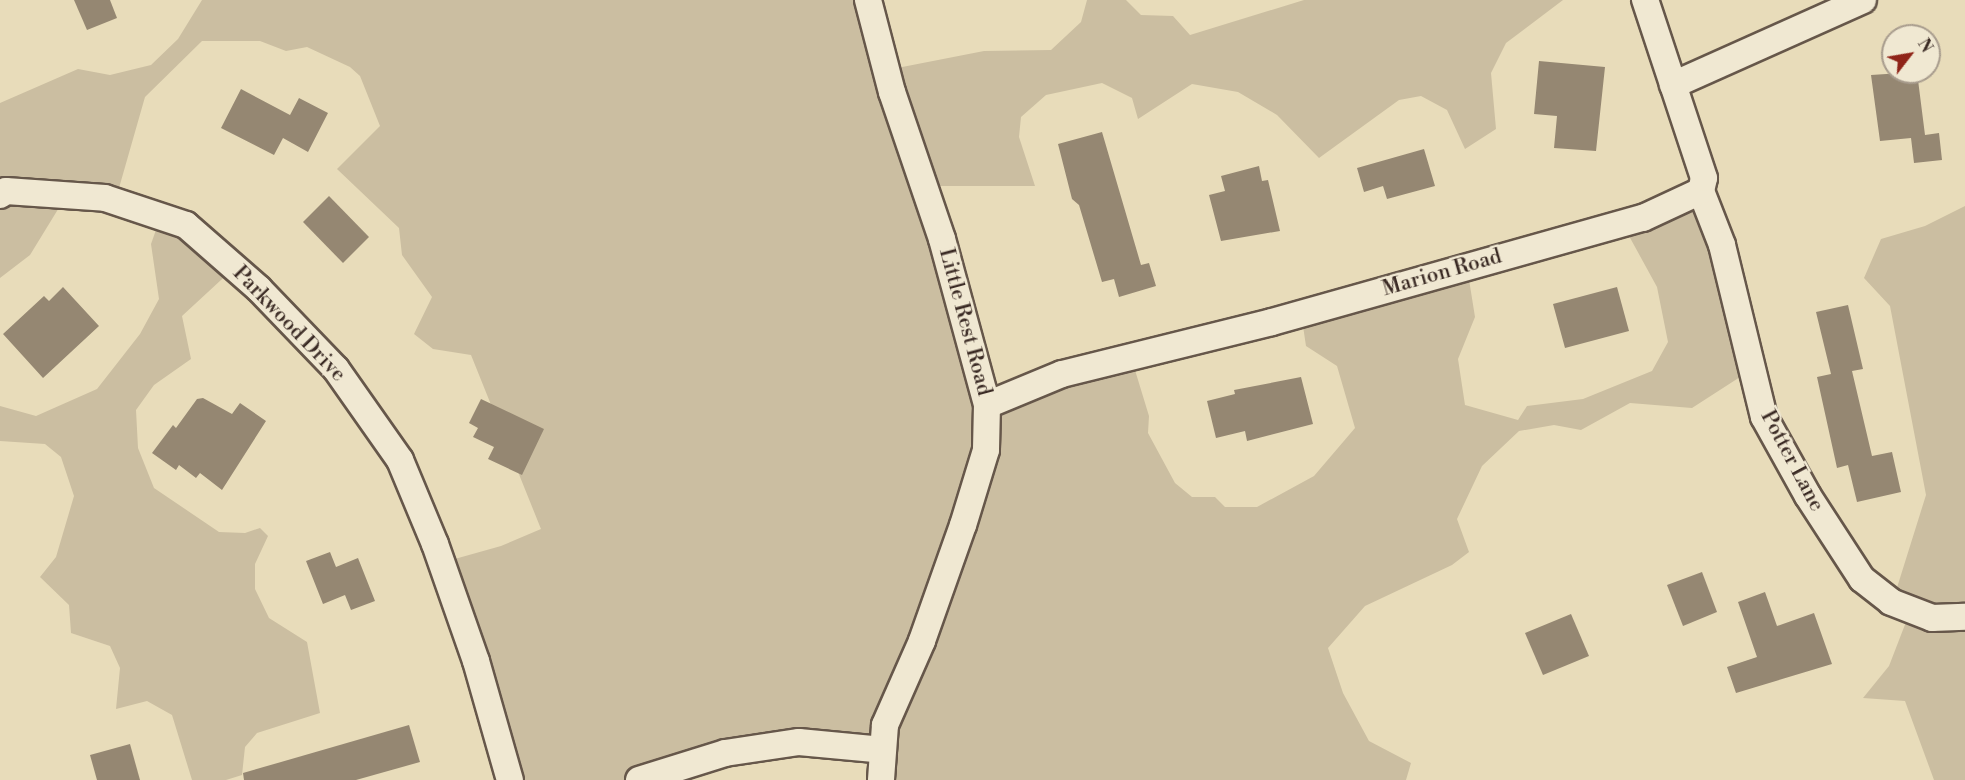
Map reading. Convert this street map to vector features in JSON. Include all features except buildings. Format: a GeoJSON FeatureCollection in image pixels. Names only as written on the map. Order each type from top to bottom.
{"type":"FeatureCollection","features":[{"type":"Feature","properties":{"kind":"street","name":"Little Rest Road"},"geometry":{"type":"LineString","coordinates":[[868,0],[892,92],[942,239],[987,405],[986,450],[922,641],[885,725],[881,780]]}},
{"type":"Feature","properties":{"kind":"street"},"geometry":{"type":"LineString","coordinates":[[1645,0],[1704,178],[1701,191]]}},
{"type":"Feature","properties":{"kind":"street"},"geometry":{"type":"LineString","coordinates":[[1673,85],[1863,0]]}},
{"type":"Feature","properties":{"kind":"street","name":"Parkwood Drive"},"geometry":{"type":"LineString","coordinates":[[2,187],[105,198],[186,225],[259,289],[336,369],[400,460],[435,544],[476,662],[510,780]]}},
{"type":"Feature","properties":{"kind":"street","name":"Marion Road"},"geometry":{"type":"LineString","coordinates":[[987,405],[1062,374],[1272,322],[1643,219],[1701,191]]}},
{"type":"Feature","properties":{"kind":"street","name":"Potter Lane"},"geometry":{"type":"LineString","coordinates":[[1701,191],[1722,245],[1764,417],[1808,496],[1862,579],[1884,596],[1932,618],[1965,616]]}},
{"type":"Feature","properties":{"kind":"street"},"geometry":{"type":"LineString","coordinates":[[639,780],[725,753],[799,742],[883,750]]}},
{"type":"Feature","properties":{"kind":"shaded area"},"geometry":{"type":"Polygon","coordinates":[[[202,0],[871,0],[892,69],[984,51],[1051,50],[1081,22],[1087,0],[1126,0],[1141,15],[1173,16],[1190,35],[1304,0],[1563,0],[1506,43],[1491,73],[1496,129],[1465,149],[1447,110],[1421,96],[1399,100],[1319,158],[1277,115],[1238,92],[1192,84],[1138,119],[1132,98],[1102,83],[1046,95],[1021,117],[1019,137],[1035,186],[930,186],[986,394],[1131,357],[1149,416],[1148,433],[1175,483],[1192,497],[1215,497],[1225,507],[1257,507],[1314,476],[1355,428],[1337,366],[1306,346],[1301,313],[1467,267],[1475,317],[1458,359],[1465,405],[1518,420],[1527,406],[1583,399],[1652,371],[1668,342],[1657,287],[1623,225],[1702,189],[1754,368],[1692,408],[1630,403],[1581,430],[1554,425],[1519,431],[1482,466],[1457,519],[1469,552],[1452,565],[1365,606],[1328,648],[1343,693],[1369,741],[1411,763],[1406,780],[885,780],[883,755],[729,749],[624,780],[514,780],[444,562],[501,546],[541,529],[471,355],[433,349],[414,334],[432,297],[402,255],[399,228],[337,169],[380,126],[360,76],[350,67],[307,47],[286,51],[260,41],[202,41],[145,97],[117,195],[68,193],[30,255],[0,278],[0,103],[78,69],[110,75],[151,65],[178,39],[202,0]]]}},
{"type":"Feature","properties":{"kind":"shaded area"},"geometry":{"type":"Polygon","coordinates":[[[1965,206],[1965,780],[1934,780],[1905,701],[1863,698],[1889,666],[1911,609],[1895,594],[1926,495],[1890,306],[1864,278],[1881,239],[1925,226],[1965,206]]]}},
{"type":"Feature","properties":{"kind":"shaded area"},"geometry":{"type":"Polygon","coordinates":[[[162,213],[234,268],[182,316],[191,359],[154,385],[136,410],[138,448],[154,488],[219,532],[245,533],[260,528],[268,536],[255,564],[255,589],[269,618],[307,642],[320,713],[257,733],[245,747],[242,775],[226,780],[192,780],[172,715],[147,701],[116,709],[120,668],[110,646],[71,633],[69,605],[40,577],[56,557],[74,496],[61,457],[45,444],[0,441],[0,406],[36,416],[97,389],[140,334],[159,299],[151,244],[162,213]]]}}]}
